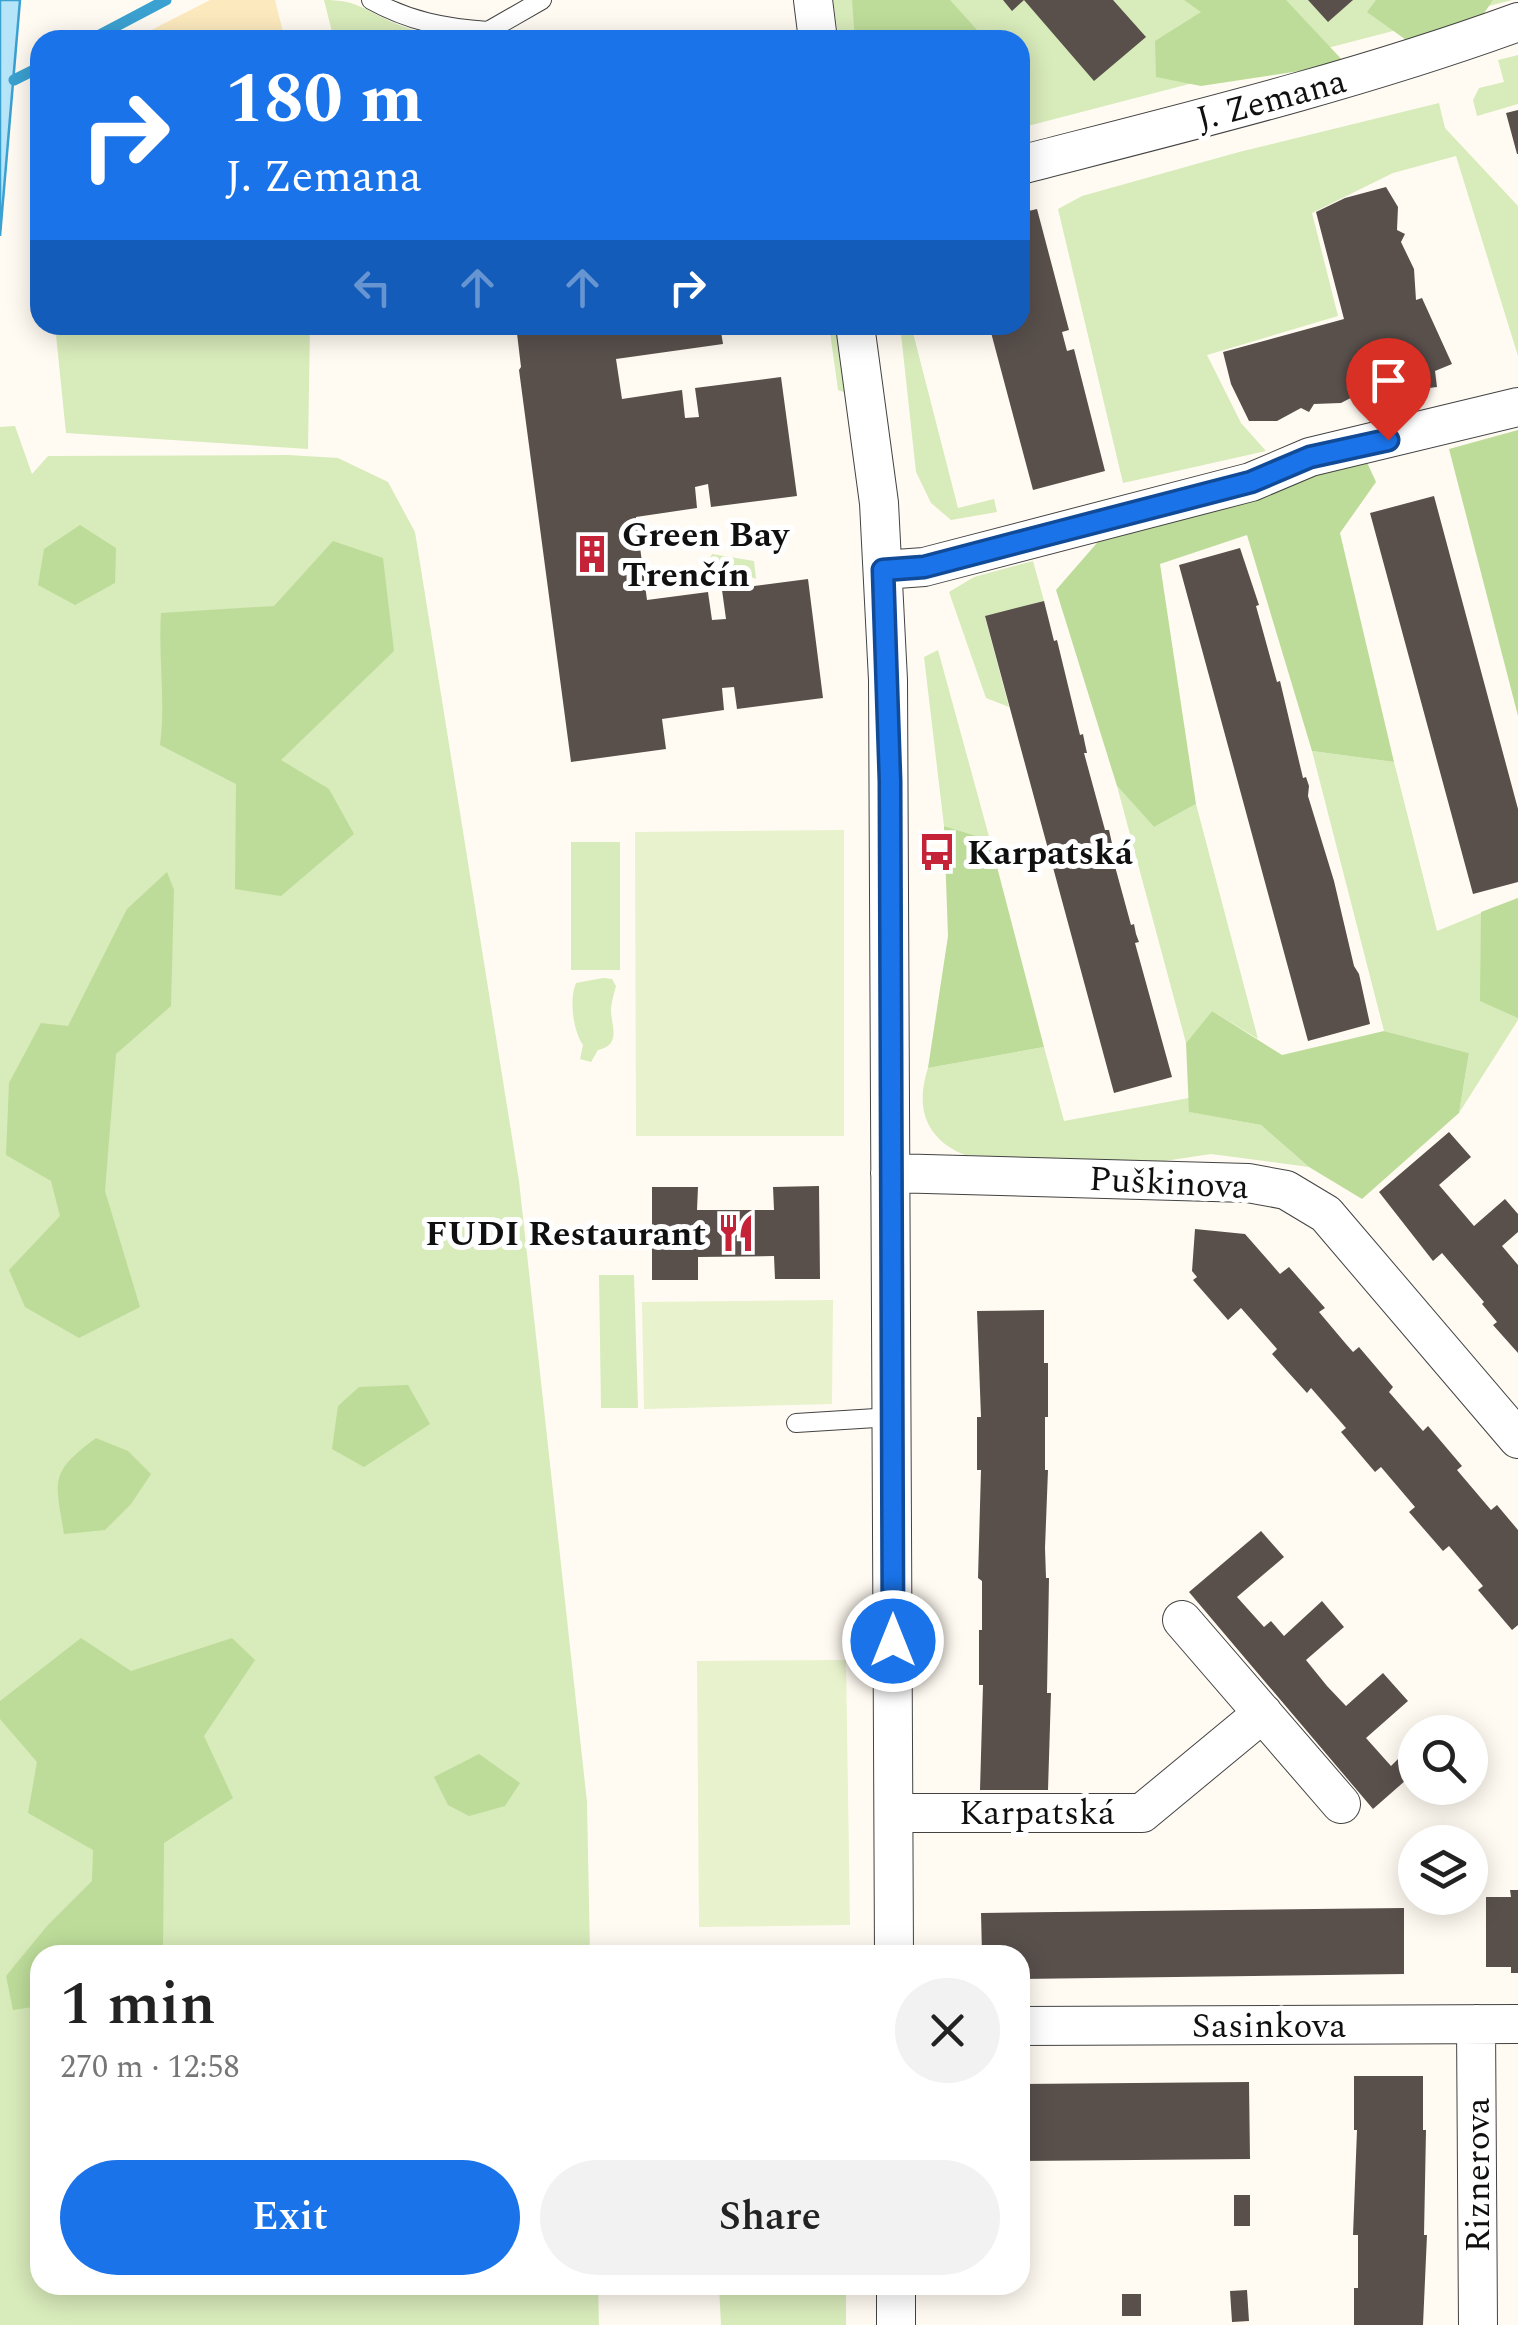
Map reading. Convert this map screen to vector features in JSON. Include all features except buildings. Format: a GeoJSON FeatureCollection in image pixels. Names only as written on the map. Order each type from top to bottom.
{"type":"FeatureCollection","features":[{"type":"Feature","properties":{"kind":"street"},"geometry":{"type":"LineString","coordinates":[[813,0],[817,30]]}},
{"type":"Feature","properties":{"kind":"street","name":"J. Zemana"},"geometry":{"type":"LineString","coordinates":[[1030,162],[1320,87],[1428,55],[1518,22]]}},
{"type":"Feature","properties":{"kind":"street"},"geometry":{"type":"LineString","coordinates":[[857,335],[879,503],[890,781],[894,1945]]}},
{"type":"Feature","properties":{"kind":"street"},"geometry":{"type":"LineString","coordinates":[[883,570],[942,562],[1251,482],[1310,457],[1518,407]]}},
{"type":"Feature","properties":{"kind":"street","name":"Puškinova"},"geometry":{"type":"LineString","coordinates":[[890,1173],[1223,1182],[1286,1190],[1326,1214],[1515,1441]]}},
{"type":"Feature","properties":{"kind":"street"},"geometry":{"type":"LineString","coordinates":[[1182,1620],[1341,1804]]}},
{"type":"Feature","properties":{"kind":"street","name":"Karpatská"},"geometry":{"type":"LineString","coordinates":[[894,1812],[1142,1813],[1263,1713]]}},
{"type":"Feature","properties":{"kind":"street","name":"Riznerova"},"geometry":{"type":"LineString","coordinates":[[1476,2024],[1478,2325]]}},
{"type":"Feature","properties":{"kind":"street","name":"Sasinkova"},"geometry":{"type":"LineString","coordinates":[[1030,2026],[1518,2024]]}},
{"type":"Feature","properties":{"kind":"street"},"geometry":{"type":"LineString","coordinates":[[896,2295],[896,2325]]}},
{"type":"Feature","properties":{"kind":"lane"},"geometry":{"type":"LineString","coordinates":[[370,0],[400,16],[453,30]]}},
{"type":"Feature","properties":{"kind":"lane"},"geometry":{"type":"LineString","coordinates":[[492,30],[542,0]]}},
{"type":"Feature","properties":{"kind":"lane"},"geometry":{"type":"LineString","coordinates":[[796,1423],[892,1417]]}},
{"type":"Feature","properties":{"kind":"green space"},"geometry":{"type":"Polygon","coordinates":[[[324,0],[352,4],[415,30],[332,30],[324,0]]]}},
{"type":"Feature","properties":{"kind":"green space"},"geometry":{"type":"Polygon","coordinates":[[[833,0],[1512,0],[1030,125],[1030,30],[838,30],[833,0]]]}},
{"type":"Feature","properties":{"kind":"green space"},"geometry":{"type":"Polygon","coordinates":[[[852,0],[950,0],[977,30],[854,30],[852,0]]]}},
{"type":"Feature","properties":{"kind":"green space"},"geometry":{"type":"Polygon","coordinates":[[[1184,0],[1286,0],[1346,64],[1201,86],[1156,77],[1155,41],[1201,12],[1184,0]]]}},
{"type":"Feature","properties":{"kind":"green space"},"geometry":{"type":"Polygon","coordinates":[[[1376,0],[1493,0],[1478,22],[1416,47],[1367,12],[1376,0]]]}},
{"type":"Feature","properties":{"kind":"green space"},"geometry":{"type":"Polygon","coordinates":[[[1518,55],[1518,104],[1477,116],[1473,100],[1479,88],[1504,82],[1498,60],[1518,55]]]}},
{"type":"Feature","properties":{"kind":"green space"},"geometry":{"type":"Polygon","coordinates":[[[1439,103],[1445,128],[1518,206],[1518,356],[1456,156],[1393,173],[1312,213],[1338,316],[1207,355],[1241,423],[1266,451],[1123,483],[1058,209],[1082,196],[1239,152],[1439,103]]]}},
{"type":"Feature","properties":{"kind":"green space"},"geometry":{"type":"Polygon","coordinates":[[[56,335],[310,335],[308,449],[66,433],[56,335]]]}},
{"type":"Feature","properties":{"kind":"green space"},"geometry":{"type":"Polygon","coordinates":[[[830,335],[838,335],[846,393],[838,390],[830,335]]]}},
{"type":"Feature","properties":{"kind":"green space"},"geometry":{"type":"Polygon","coordinates":[[[901,335],[914,335],[958,508],[994,499],[997,512],[951,520],[931,503],[916,472],[901,335]]]}},
{"type":"Feature","properties":{"kind":"green space"},"geometry":{"type":"Polygon","coordinates":[[[15,426],[32,474],[48,456],[338,458],[388,482],[415,532],[519,1181],[587,1802],[590,1945],[30,1945],[30,2295],[598,2295],[599,2325],[0,2325],[0,427],[15,426]]]}},
{"type":"Feature","properties":{"kind":"green space"},"geometry":{"type":"Polygon","coordinates":[[[1518,430],[1518,716],[1449,449],[1518,430]]]}},
{"type":"Feature","properties":{"kind":"green space"},"geometry":{"type":"Polygon","coordinates":[[[1365,458],[1376,482],[1340,533],[1394,762],[1312,751],[1247,535],[1160,564],[1196,804],[1154,827],[1117,786],[1056,590],[1116,521],[1365,458]]]}},
{"type":"Feature","properties":{"kind":"green space"},"geometry":{"type":"Polygon","coordinates":[[[80,525],[116,548],[115,583],[75,605],[38,585],[44,549],[80,525]]]}},
{"type":"Feature","properties":{"kind":"green space"},"geometry":{"type":"Polygon","coordinates":[[[333,541],[383,558],[394,651],[281,760],[329,789],[354,834],[281,896],[235,889],[236,784],[160,745],[161,613],[274,606],[333,541]]]}},
{"type":"Feature","properties":{"kind":"green space"},"geometry":{"type":"Polygon","coordinates":[[[712,554],[754,561],[756,579],[703,572],[712,554]]]}},
{"type":"Feature","properties":{"kind":"green space"},"geometry":{"type":"Polygon","coordinates":[[[1033,561],[1044,601],[985,617],[1009,707],[986,698],[949,592],[974,577],[1033,561]]]}},
{"type":"Feature","properties":{"kind":"green space"},"geometry":{"type":"Polygon","coordinates":[[[938,650],[990,840],[944,826],[924,657],[938,650]]]}},
{"type":"Feature","properties":{"kind":"green space"},"geometry":{"type":"Polygon","coordinates":[[[1312,751],[1394,762],[1437,931],[1518,898],[1518,1020],[1459,1113],[1469,1053],[1384,1031],[1312,751]]]}},
{"type":"Feature","properties":{"kind":"green space"},"geometry":{"type":"Polygon","coordinates":[[[1117,786],[1154,827],[1196,804],[1258,1039],[1212,1011],[1186,1043],[1117,786]]]}},
{"type":"Feature","properties":{"kind":"green space"},"geometry":{"type":"Polygon","coordinates":[[[944,826],[990,840],[1044,1047],[928,1068],[948,936],[944,826]]]}},
{"type":"Feature","properties":{"kind":"green space"},"geometry":{"type":"Polygon","coordinates":[[[844,830],[844,1136],[636,1136],[635,832],[844,830]]]}},
{"type":"Feature","properties":{"kind":"green space"},"geometry":{"type":"Polygon","coordinates":[[[571,842],[620,842],[620,970],[571,970],[571,842]]]}},
{"type":"Feature","properties":{"kind":"green space"},"geometry":{"type":"Polygon","coordinates":[[[167,872],[174,890],[171,1006],[116,1054],[105,1191],[140,1307],[79,1338],[25,1307],[9,1270],[60,1216],[51,1181],[6,1155],[9,1083],[41,1023],[68,1026],[127,909],[167,872]]]}},
{"type":"Feature","properties":{"kind":"green space"},"geometry":{"type":"Polygon","coordinates":[[[1518,898],[1518,1018],[1480,1001],[1481,912],[1518,898]]]}},
{"type":"Feature","properties":{"kind":"green space"},"geometry":{"type":"Polygon","coordinates":[[[612,979],[616,986],[611,1008],[614,1035],[591,1062],[580,1059],[583,1045],[575,1023],[573,997],[576,983],[612,979]]]}},
{"type":"Feature","properties":{"kind":"green space"},"geometry":{"type":"Polygon","coordinates":[[[1212,1011],[1282,1055],[1384,1031],[1469,1053],[1459,1113],[1362,1199],[1309,1167],[1261,1125],[1189,1112],[1186,1043],[1212,1011]]]}},
{"type":"Feature","properties":{"kind":"green space"},"geometry":{"type":"Polygon","coordinates":[[[1044,1047],[1064,1121],[1189,1098],[1190,1112],[1261,1125],[1309,1167],[1211,1154],[1138,1165],[965,1155],[932,1131],[923,1108],[928,1068],[1044,1047]]]}},
{"type":"Feature","properties":{"kind":"green space"},"geometry":{"type":"Polygon","coordinates":[[[599,1275],[634,1275],[638,1408],[601,1408],[599,1275]]]}},
{"type":"Feature","properties":{"kind":"green space"},"geometry":{"type":"Polygon","coordinates":[[[833,1300],[832,1404],[644,1409],[642,1302],[833,1300]]]}},
{"type":"Feature","properties":{"kind":"green space"},"geometry":{"type":"Polygon","coordinates":[[[408,1385],[430,1424],[364,1467],[332,1449],[338,1406],[359,1387],[408,1385]]]}},
{"type":"Feature","properties":{"kind":"green space"},"geometry":{"type":"Polygon","coordinates":[[[96,1438],[128,1451],[151,1474],[131,1504],[105,1530],[64,1534],[59,1478],[70,1460],[96,1438]]]}},
{"type":"Feature","properties":{"kind":"green space"},"geometry":{"type":"Polygon","coordinates":[[[81,1638],[131,1671],[232,1638],[255,1660],[204,1736],[233,1798],[164,1843],[163,1945],[31,1945],[92,1881],[93,1850],[28,1813],[37,1762],[0,1719],[0,1701],[81,1638]]]}},
{"type":"Feature","properties":{"kind":"green space"},"geometry":{"type":"Polygon","coordinates":[[[846,1660],[850,1925],[699,1927],[697,1661],[846,1660]]]}},
{"type":"Feature","properties":{"kind":"green space"},"geometry":{"type":"Polygon","coordinates":[[[479,1754],[520,1783],[505,1806],[469,1816],[448,1805],[434,1777],[479,1754]]]}},
{"type":"Feature","properties":{"kind":"green space"},"geometry":{"type":"Polygon","coordinates":[[[30,1947],[30,2007],[13,2010],[6,1976],[30,1947]]]}},
{"type":"Feature","properties":{"kind":"green space"},"geometry":{"type":"Polygon","coordinates":[[[720,2295],[846,2295],[846,2325],[721,2325],[720,2295]]]}},
{"type":"Feature","properties":{"kind":"sand"},"geometry":{"type":"Polygon","coordinates":[[[210,0],[275,0],[282,30],[152,30],[210,0]]]}},
{"type":"Feature","properties":{"kind":"water"},"geometry":{"type":"Polygon","coordinates":[[[0,0],[20,0],[0,236],[0,0]]]}},
{"type":"Feature","properties":{"kind":"waterway"},"geometry":{"type":"LineString","coordinates":[[109,30],[166,0]]}},
{"type":"Feature","properties":{"kind":"waterway"},"geometry":{"type":"LineString","coordinates":[[14,80],[30,72]]}},
{"type":"Feature","properties":{"kind":"place","name":"Green Bay Trenčín"},"geometry":{"type":"Point","coordinates":[592,554]}},
{"type":"Feature","properties":{"kind":"place","name":"Karpatská"},"geometry":{"type":"Point","coordinates":[937,852]}},
{"type":"Feature","properties":{"kind":"place","name":"FUDI Restaurant"},"geometry":{"type":"Point","coordinates":[736,1233]}},
{"type":"Feature","properties":{"kind":"route"},"geometry":{"type":"LineString","coordinates":[[893,1641],[890,781],[883,570],[924,567],[1251,482],[1310,457],[1388,440]]}}]}
